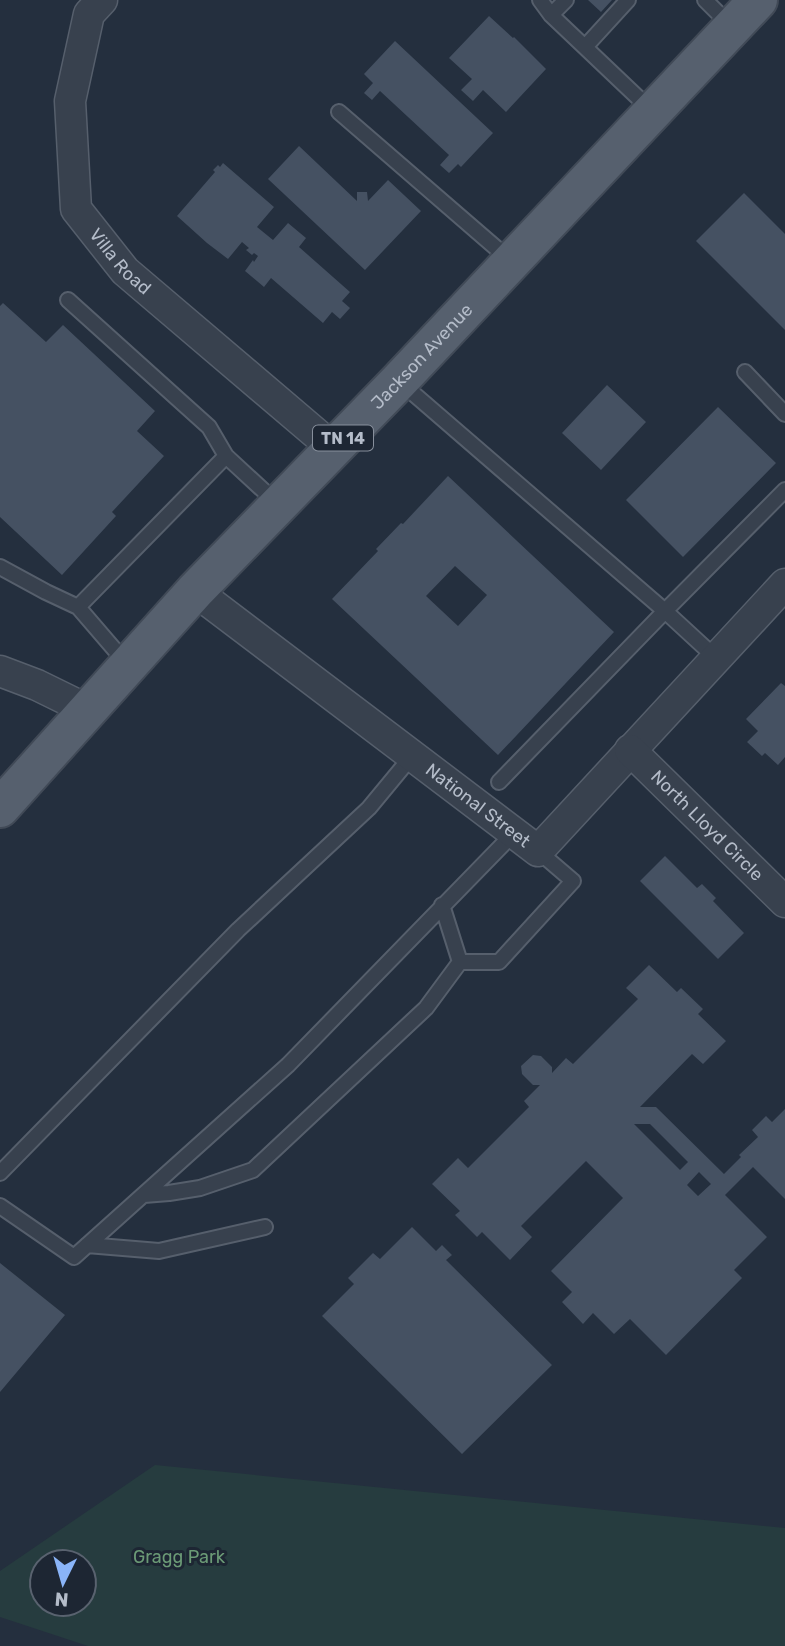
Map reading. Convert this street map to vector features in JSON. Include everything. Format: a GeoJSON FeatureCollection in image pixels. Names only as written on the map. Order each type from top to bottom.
{"type":"FeatureCollection","features":[{"type":"Feature","properties":{"kind":"main road","name":"Jackson Avenue"},"geometry":{"type":"LineString","coordinates":[[3,801],[195,592],[399,381],[758,0]]}},
{"type":"Feature","properties":{"kind":"street","name":"Villa Road"},"geometry":{"type":"LineString","coordinates":[[102,0],[89,14],[70,101],[76,209],[125,271],[333,448]]}},
{"type":"Feature","properties":{"kind":"street","name":"National Street"},"geometry":{"type":"LineString","coordinates":[[195,592],[537,851],[785,584]]}},
{"type":"Feature","properties":{"kind":"street"},"geometry":{"type":"LineString","coordinates":[[0,671],[37,685],[88,710]]}},
{"type":"Feature","properties":{"kind":"street","name":"North Lloyd Circle"},"geometry":{"type":"LineString","coordinates":[[630,750],[785,902]]}},
{"type":"Feature","properties":{"kind":"lane"},"geometry":{"type":"LineString","coordinates":[[540,0],[551,15],[652,111]]}},
{"type":"Feature","properties":{"kind":"lane"},"geometry":{"type":"LineString","coordinates":[[551,15],[566,0]]}},
{"type":"Feature","properties":{"kind":"lane"},"geometry":{"type":"LineString","coordinates":[[585,47],[628,0]]}},
{"type":"Feature","properties":{"kind":"lane"},"geometry":{"type":"LineString","coordinates":[[705,0],[732,27]]}},
{"type":"Feature","properties":{"kind":"lane"},"geometry":{"type":"LineString","coordinates":[[339,112],[511,261]]}},
{"type":"Feature","properties":{"kind":"lane"},"geometry":{"type":"LineString","coordinates":[[68,300],[209,427],[226,456],[279,505]]}},
{"type":"Feature","properties":{"kind":"lane"},"geometry":{"type":"LineString","coordinates":[[745,372],[785,414]]}},
{"type":"Feature","properties":{"kind":"lane"},"geometry":{"type":"LineString","coordinates":[[399,381],[716,658]]}},
{"type":"Feature","properties":{"kind":"lane"},"geometry":{"type":"LineString","coordinates":[[78,607],[226,456]]}},
{"type":"Feature","properties":{"kind":"lane"},"geometry":{"type":"LineString","coordinates":[[499,782],[785,490]]}},
{"type":"Feature","properties":{"kind":"lane"},"geometry":{"type":"LineString","coordinates":[[0,567],[78,607],[128,665]]}},
{"type":"Feature","properties":{"kind":"lane"},"geometry":{"type":"LineString","coordinates":[[0,1173],[237,930],[369,808],[412,756]]}},
{"type":"Feature","properties":{"kind":"lane"},"geometry":{"type":"LineString","coordinates":[[0,1206],[74,1257],[288,1066],[514,833]]}},
{"type":"Feature","properties":{"kind":"lane"},"geometry":{"type":"LineString","coordinates":[[460,962],[499,962],[573,881],[537,851]]}},
{"type":"Feature","properties":{"kind":"lane"},"geometry":{"type":"LineString","coordinates":[[442,905],[460,962]]}},
{"type":"Feature","properties":{"kind":"lane"},"geometry":{"type":"LineString","coordinates":[[144,1195],[201,1188],[253,1170],[426,1008],[460,962]]}},
{"type":"Feature","properties":{"kind":"lane"},"geometry":{"type":"LineString","coordinates":[[87,1245],[159,1251],[265,1227]]}},
{"type":"Feature","properties":{"kind":"green space","name":"Gragg Park"},"geometry":{"type":"Polygon","coordinates":[[[155,1465],[785,1528],[785,1646],[88,1646],[0,1617],[0,1571],[28,1552],[28,1618],[98,1618],[98,1548],[34,1548],[155,1465]]]}},
{"type":"Feature","properties":{"kind":"building"},"geometry":{"type":"Polygon","coordinates":[[[588,0],[612,0],[601,12],[588,0]]]}},
{"type":"Feature","properties":{"kind":"building"},"geometry":{"type":"Polygon","coordinates":[[[489,16],[546,69],[506,112],[483,90],[473,101],[461,90],[472,79],[449,58],[489,16]]]}},
{"type":"Feature","properties":{"kind":"building"},"geometry":{"type":"Polygon","coordinates":[[[395,41],[493,133],[461,167],[458,164],[449,173],[440,165],[449,155],[380,91],[372,100],[364,93],[373,83],[364,74],[395,41]]]}},
{"type":"Feature","properties":{"kind":"building"},"geometry":{"type":"Polygon","coordinates":[[[299,146],[357,201],[357,192],[367,192],[368,201],[388,180],[421,211],[365,270],[268,179],[299,146]]]}},
{"type":"Feature","properties":{"kind":"building"},"geometry":{"type":"Polygon","coordinates":[[[223,163],[274,207],[257,227],[273,240],[288,223],[306,238],[299,247],[350,292],[342,301],[350,308],[340,319],[332,312],[323,323],[271,278],[264,287],[245,271],[258,256],[246,250],[249,248],[242,242],[228,259],[177,216],[215,172],[213,170],[223,163]]]}},
{"type":"Feature","properties":{"kind":"building"},"geometry":{"type":"Polygon","coordinates":[[[744,193],[785,234],[785,330],[696,241],[744,193]]]}},
{"type":"Feature","properties":{"kind":"building"},"geometry":{"type":"Polygon","coordinates":[[[3,303],[46,342],[63,325],[155,411],[137,431],[164,456],[112,512],[116,516],[62,575],[0,517],[0,306],[3,303]]]}},
{"type":"Feature","properties":{"kind":"building"},"geometry":{"type":"Polygon","coordinates":[[[607,385],[646,422],[601,470],[562,433],[607,385]]]}},
{"type":"Feature","properties":{"kind":"building"},"geometry":{"type":"Polygon","coordinates":[[[718,407],[776,463],[683,557],[626,500],[718,407]]]}},
{"type":"Feature","properties":{"kind":"building"},"geometry":{"type":"Polygon","coordinates":[[[448,476],[614,632],[498,755],[332,599],[378,551],[376,549],[448,476]],[[455,566],[426,596],[458,626],[487,595],[455,566]]]}},
{"type":"Feature","properties":{"kind":"building"},"geometry":{"type":"Polygon","coordinates":[[[781,683],[785,686],[785,757],[778,765],[765,753],[762,756],[747,742],[758,731],[746,719],[781,683]]]}},
{"type":"Feature","properties":{"kind":"building"},"geometry":{"type":"Polygon","coordinates":[[[665,856],[697,888],[702,884],[716,898],[713,901],[744,933],[718,959],[640,881],[665,856]]]}},
{"type":"Feature","properties":{"kind":"building"},"geometry":{"type":"Polygon","coordinates":[[[649,965],[677,992],[681,988],[703,1009],[698,1014],[726,1041],[703,1064],[692,1054],[640,1107],[656,1107],[724,1174],[758,1137],[752,1130],[766,1116],[772,1122],[785,1109],[785,1199],[753,1167],[725,1195],[767,1237],[734,1270],[742,1278],[666,1355],[630,1319],[614,1334],[593,1313],[583,1324],[562,1302],[572,1292],[551,1271],[623,1198],[586,1161],[521,1226],[532,1237],[510,1260],[482,1232],[477,1237],[455,1215],[460,1211],[432,1184],[458,1158],[468,1168],[529,1107],[524,1101],[540,1085],[533,1085],[522,1074],[521,1066],[533,1055],[541,1056],[552,1067],[552,1073],[566,1058],[573,1064],[638,999],[626,988],[649,965]],[[634,1124],[680,1170],[688,1162],[650,1124],[634,1124]],[[699,1172],[687,1185],[698,1196],[711,1184],[699,1172]]]}},
{"type":"Feature","properties":{"kind":"building"},"geometry":{"type":"Polygon","coordinates":[[[412,1227],[436,1251],[442,1245],[452,1255],[446,1260],[552,1365],[462,1454],[322,1316],[354,1284],[348,1278],[373,1253],[380,1259],[412,1227]]]}},
{"type":"Feature","properties":{"kind":"building"},"geometry":{"type":"Polygon","coordinates":[[[0,1263],[65,1315],[0,1392],[0,1263]]]}}]}
